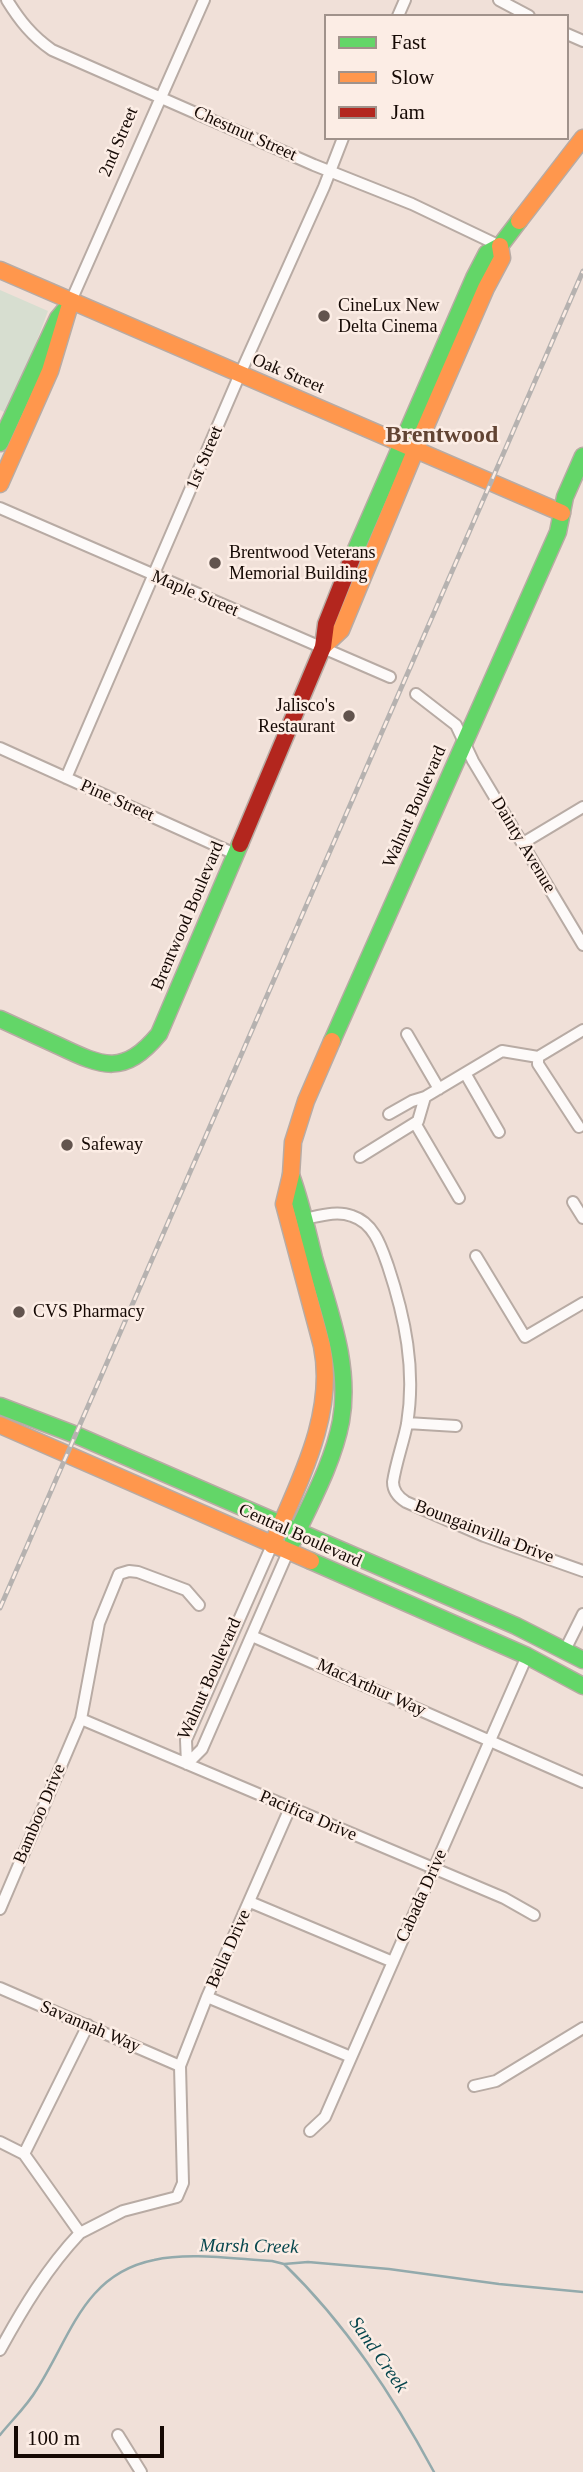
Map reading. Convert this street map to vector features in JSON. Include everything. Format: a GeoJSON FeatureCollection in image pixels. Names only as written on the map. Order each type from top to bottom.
{"type":"FeatureCollection","features":[{"type":"Feature","properties":{"kind":"street","name":"Chestnut Street"},"geometry":{"type":"LineString","coordinates":[[7,0],[33,37],[52,50],[412,204],[500,246]]}},
{"type":"Feature","properties":{"kind":"street","name":"2nd Street"},"geometry":{"type":"LineString","coordinates":[[0,484],[43,390],[67,323],[71,301],[204,0]]}},
{"type":"Feature","properties":{"kind":"street"},"geometry":{"type":"LineString","coordinates":[[499,0],[525,14]]}},
{"type":"Feature","properties":{"kind":"street","name":"Brentwood Boulevard"},"geometry":{"type":"LineString","coordinates":[[0,1019],[105,1065],[131,1061],[150,1046],[159,1034],[323,647],[326,624],[354,553],[502,258],[500,246],[583,138]]}},
{"type":"Feature","properties":{"kind":"street","name":"1st Street"},"geometry":{"type":"LineString","coordinates":[[66,778],[342,140]]}},
{"type":"Feature","properties":{"kind":"street","name":"Oak Street"},"geometry":{"type":"LineString","coordinates":[[0,270],[562,513]]}},
{"type":"Feature","properties":{"kind":"street","name":"2nd Street"},"geometry":{"type":"LineString","coordinates":[[0,443],[58,317],[71,301]]}},
{"type":"Feature","properties":{"kind":"street","name":"Walnut Boulevard"},"geometry":{"type":"LineString","coordinates":[[187,1764],[186,1741],[306,1465],[319,1425],[325,1361],[284,1204],[291,1175],[293,1142],[306,1101],[558,532],[565,498],[583,456]]}},
{"type":"Feature","properties":{"kind":"street","name":"Maple Street"},"geometry":{"type":"LineString","coordinates":[[0,508],[390,677]]}},
{"type":"Feature","properties":{"kind":"street"},"geometry":{"type":"LineString","coordinates":[[416,694],[456,725],[465,744]]}},
{"type":"Feature","properties":{"kind":"street","name":"Dainty Avenue"},"geometry":{"type":"LineString","coordinates":[[465,744],[583,945]]}},
{"type":"Feature","properties":{"kind":"street","name":"Pine Street"},"geometry":{"type":"LineString","coordinates":[[0,748],[235,854]]}},
{"type":"Feature","properties":{"kind":"street"},"geometry":{"type":"LineString","coordinates":[[523,843],[583,807]]}},
{"type":"Feature","properties":{"kind":"street"},"geometry":{"type":"LineString","coordinates":[[389,1114],[425,1097],[502,1051],[538,1057],[583,1030]]}},
{"type":"Feature","properties":{"kind":"street"},"geometry":{"type":"LineString","coordinates":[[407,1034],[439,1089]]}},
{"type":"Feature","properties":{"kind":"street"},"geometry":{"type":"LineString","coordinates":[[538,1057],[538,1064],[579,1127]]}},
{"type":"Feature","properties":{"kind":"street"},"geometry":{"type":"LineString","coordinates":[[465,1073],[499,1132]]}},
{"type":"Feature","properties":{"kind":"street"},"geometry":{"type":"LineString","coordinates":[[360,1157],[418,1121],[425,1097]]}},
{"type":"Feature","properties":{"kind":"street"},"geometry":{"type":"LineString","coordinates":[[415,1123],[459,1198]]}},
{"type":"Feature","properties":{"kind":"street","name":"Walnut Boulevard"},"geometry":{"type":"LineString","coordinates":[[187,1764],[202,1749],[252,1636],[327,1462],[337,1435],[343,1406],[338,1339],[301,1201],[291,1175]]}},
{"type":"Feature","properties":{"kind":"street"},"geometry":{"type":"LineString","coordinates":[[573,1202],[583,1218]]}},
{"type":"Feature","properties":{"kind":"street","name":"Boungainvilla Drive"},"geometry":{"type":"LineString","coordinates":[[304,1219],[338,1213],[349,1214],[370,1227],[379,1241],[404,1321],[410,1375],[407,1423],[393,1482],[398,1496],[484,1536],[583,1571]]}},
{"type":"Feature","properties":{"kind":"street"},"geometry":{"type":"LineString","coordinates":[[476,1255],[525,1337],[583,1303]]}},
{"type":"Feature","properties":{"kind":"street","name":"Central Boulevard"},"geometry":{"type":"LineString","coordinates":[[0,1406],[76,1435],[504,1621],[583,1660]]}},
{"type":"Feature","properties":{"kind":"street"},"geometry":{"type":"LineString","coordinates":[[407,1423],[456,1426]]}},
{"type":"Feature","properties":{"kind":"street","name":"Central Boulevard"},"geometry":{"type":"LineString","coordinates":[[0,1425],[527,1656],[583,1686]]}},
{"type":"Feature","properties":{"kind":"street","name":"Bamboo Drive"},"geometry":{"type":"LineString","coordinates":[[0,1909],[81,1719],[99,1623],[119,1574],[138,1572],[186,1590],[199,1605]]}},
{"type":"Feature","properties":{"kind":"street"},"geometry":{"type":"LineString","coordinates":[[565,1650],[582,1616]]}},
{"type":"Feature","properties":{"kind":"street","name":"MacArthur Way"},"geometry":{"type":"LineString","coordinates":[[252,1636],[583,1782]]}},
{"type":"Feature","properties":{"kind":"street","name":"Cabada Drive"},"geometry":{"type":"LineString","coordinates":[[310,2131],[325,2117],[527,1656]]}},
{"type":"Feature","properties":{"kind":"street","name":"Pacifica Drive"},"geometry":{"type":"LineString","coordinates":[[81,1719],[504,1898],[534,1915]]}},
{"type":"Feature","properties":{"kind":"street","name":"Bella Drive"},"geometry":{"type":"LineString","coordinates":[[80,2233],[123,2211],[177,2197],[183,2183],[180,2066],[207,1997],[290,1808]]}},
{"type":"Feature","properties":{"kind":"street"},"geometry":{"type":"LineString","coordinates":[[250,1902],[393,1962]]}},
{"type":"Feature","properties":{"kind":"street","name":"Savannah Way"},"geometry":{"type":"LineString","coordinates":[[0,1988],[180,2066]]}},
{"type":"Feature","properties":{"kind":"street"},"geometry":{"type":"LineString","coordinates":[[207,1997],[351,2057]]}},
{"type":"Feature","properties":{"kind":"street"},"geometry":{"type":"LineString","coordinates":[[24,2154],[88,2025]]}},
{"type":"Feature","properties":{"kind":"street"},"geometry":{"type":"LineString","coordinates":[[474,2087],[496,2081],[583,2028]]}},
{"type":"Feature","properties":{"kind":"street"},"geometry":{"type":"LineString","coordinates":[[0,2142],[24,2154],[80,2233],[57,2257],[0,2350]]}},
{"type":"Feature","properties":{"kind":"street"},"geometry":{"type":"LineString","coordinates":[[118,2435],[141,2472]]}},
{"type":"Feature","properties":{"kind":"shaded area"},"geometry":{"type":"Polygon","coordinates":[[[0,290],[48,311],[9,415],[0,410],[0,290]]]}},
{"type":"Feature","properties":{"kind":"waterway","name":"Marsh Creek"},"geometry":{"type":"LineString","coordinates":[[0,2435],[33,2395],[82,2310],[95,2293],[130,2267],[154,2260],[197,2256],[284,2264],[308,2262],[583,2292]]}},
{"type":"Feature","properties":{"kind":"waterway","name":"Sand Creek"},"geometry":{"type":"LineString","coordinates":[[284,2264],[328,2311],[367,2362],[434,2472]]}},
{"type":"Feature","properties":{"kind":"railway"},"geometry":{"type":"LineString","coordinates":[[0,1608],[583,271]]}},
{"type":"Feature","properties":{"kind":"traffic: fast"},"geometry":{"type":"LineString","coordinates":[[353,556],[474,278],[487,253],[500,246],[519,221]]}},
{"type":"Feature","properties":{"kind":"traffic: fast"},"geometry":{"type":"LineString","coordinates":[[0,443],[58,318],[68,306]]}},
{"type":"Feature","properties":{"kind":"traffic: fast"},"geometry":{"type":"LineString","coordinates":[[332,1041],[558,532],[565,497],[583,456]]}},
{"type":"Feature","properties":{"kind":"traffic: fast"},"geometry":{"type":"LineString","coordinates":[[0,1019],[101,1063],[124,1062],[135,1057],[159,1034],[240,844]]}},
{"type":"Feature","properties":{"kind":"traffic: fast"},"geometry":{"type":"LineString","coordinates":[[291,1175],[332,1318],[343,1379],[341,1421],[333,1452],[293,1541]]}},
{"type":"Feature","properties":{"kind":"traffic: fast"},"geometry":{"type":"LineString","coordinates":[[0,1406],[76,1435],[516,1626],[583,1660]]}},
{"type":"Feature","properties":{"kind":"traffic: fast"},"geometry":{"type":"LineString","coordinates":[[311,1561],[527,1656],[583,1686]]}},
{"type":"Feature","properties":{"kind":"traffic: slow"},"geometry":{"type":"LineString","coordinates":[[519,221],[583,138]]}},
{"type":"Feature","properties":{"kind":"traffic: slow"},"geometry":{"type":"LineString","coordinates":[[323,647],[341,630],[415,451],[486,288],[502,258],[500,246]]}},
{"type":"Feature","properties":{"kind":"traffic: slow"},"geometry":{"type":"LineString","coordinates":[[0,270],[562,513]]}},
{"type":"Feature","properties":{"kind":"traffic: slow"},"geometry":{"type":"LineString","coordinates":[[0,484],[50,371],[71,301]]}},
{"type":"Feature","properties":{"kind":"traffic: slow"},"geometry":{"type":"LineString","coordinates":[[272,1545],[312,1448],[324,1397],[322,1346],[284,1204],[291,1175],[293,1142],[306,1101],[332,1041]]}},
{"type":"Feature","properties":{"kind":"traffic: slow"},"geometry":{"type":"LineString","coordinates":[[0,1425],[311,1561]]}},
{"type":"Feature","properties":{"kind":"traffic: jam"},"geometry":{"type":"LineString","coordinates":[[240,844],[323,647],[326,624],[353,556]]}},
{"type":"Feature","properties":{"kind":"place","name":"CineLux New Delta Cinema"},"geometry":{"type":"Point","coordinates":[324,316]}},
{"type":"Feature","properties":{"kind":"place","name":"Brentwood Veterans Memorial Building"},"geometry":{"type":"Point","coordinates":[215,563]}},
{"type":"Feature","properties":{"kind":"place","name":"Jalisco's Restaurant"},"geometry":{"type":"Point","coordinates":[349,716]}},
{"type":"Feature","properties":{"kind":"place","name":"Safeway"},"geometry":{"type":"Point","coordinates":[67,1145]}},
{"type":"Feature","properties":{"kind":"place","name":"CVS Pharmacy"},"geometry":{"type":"Point","coordinates":[19,1312]}},
{"type":"Feature","properties":{"kind":"district","name":"Brentwood"},"geometry":{"type":"Point","coordinates":[442,436]}}]}
